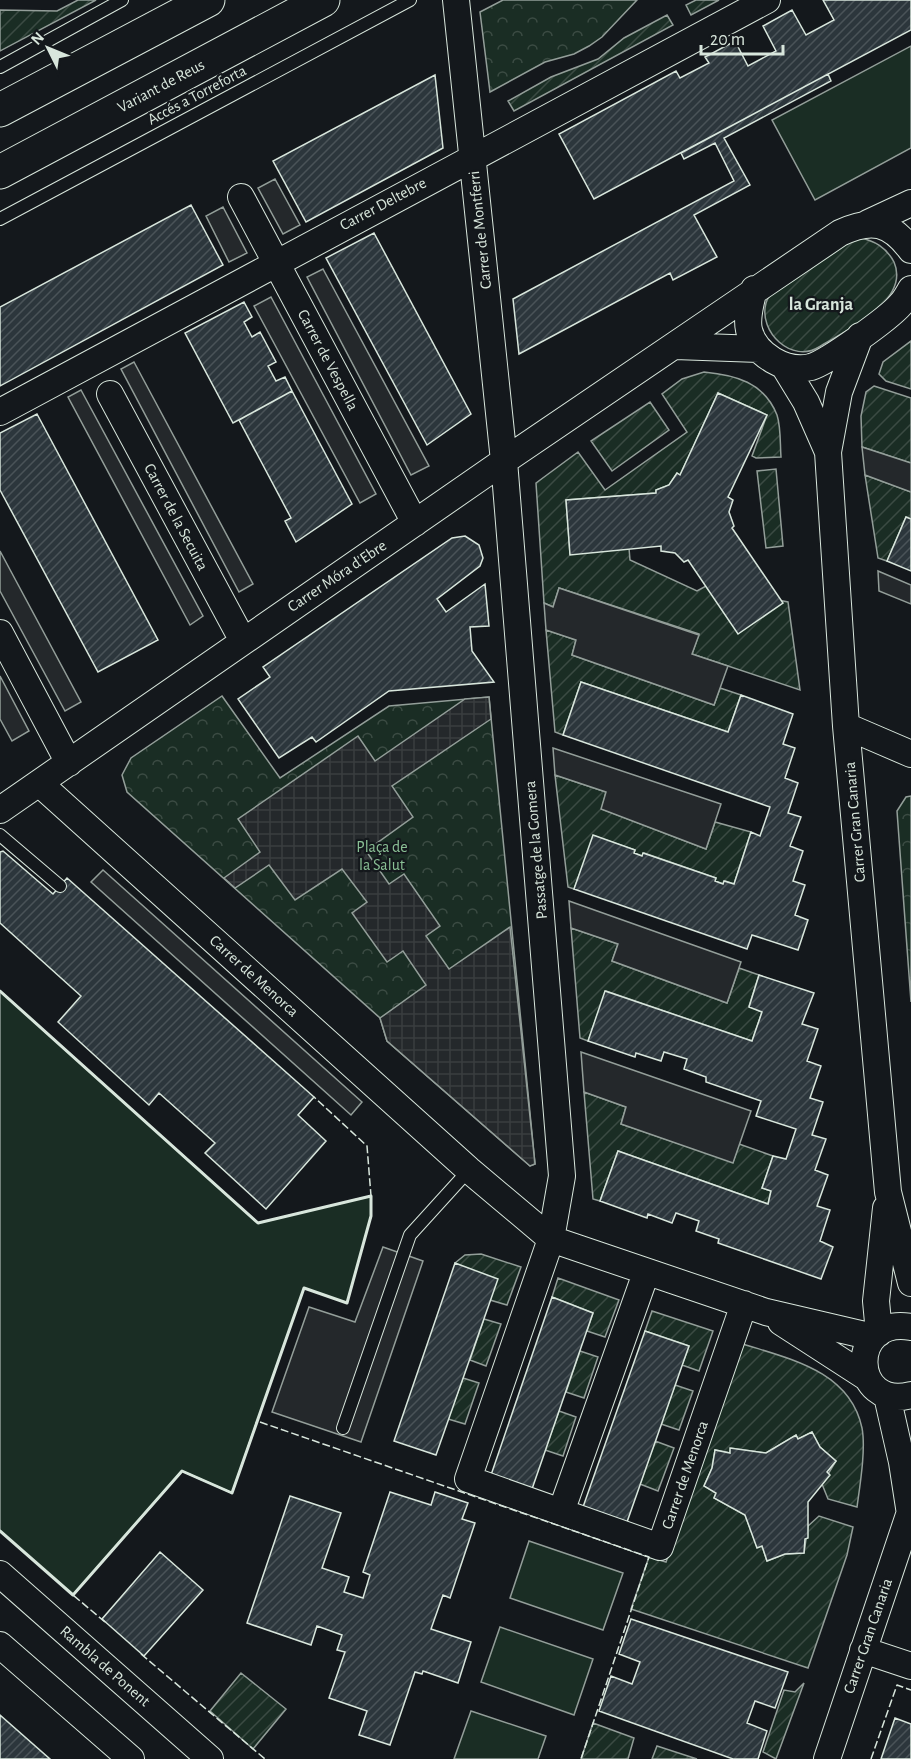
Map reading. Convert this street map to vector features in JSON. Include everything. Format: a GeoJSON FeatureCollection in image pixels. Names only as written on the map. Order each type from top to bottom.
{"type":"FeatureCollection","features":[{"type":"Feature","properties":{"kind":"highway"},"geometry":{"type":"LineString","coordinates":[[0,110],[208,0]]}},
{"type":"Feature","properties":{"kind":"highway","name":"Variant de Reus"},"geometry":{"type":"LineString","coordinates":[[0,172],[322,0]]}},
{"type":"Feature","properties":{"kind":"street","name":"Carrer de Montferri"},"geometry":{"type":"LineString","coordinates":[[456,0],[504,461]]}},
{"type":"Feature","properties":{"kind":"street","name":"Carrer Deltebre"},"geometry":{"type":"LineString","coordinates":[[0,412],[472,156],[767,0]]}},
{"type":"Feature","properties":{"kind":"street","name":"Carrer de Vespella"},"geometry":{"type":"LineString","coordinates":[[241,197],[415,523]]}},
{"type":"Feature","properties":{"kind":"street"},"geometry":{"type":"LineString","coordinates":[[868,223],[911,203]]}},
{"type":"Feature","properties":{"kind":"street","name":"Carrer Móra d'Ebre"},"geometry":{"type":"LineString","coordinates":[[0,810],[504,461],[675,346],[754,289],[840,233],[868,223]]}},
{"type":"Feature","properties":{"kind":"street"},"geometry":{"type":"LineString","coordinates":[[868,223],[885,226],[901,236],[911,250]]}},
{"type":"Feature","properties":{"kind":"street"},"geometry":{"type":"LineString","coordinates":[[754,289],[749,312],[749,330],[759,349],[784,366],[810,367],[831,357],[907,299]]}},
{"type":"Feature","properties":{"kind":"street","name":"Carrer Gran Canaria"},"geometry":{"type":"LineString","coordinates":[[860,336],[839,392],[828,452],[846,726],[888,1192],[911,1283]]}},
{"type":"Feature","properties":{"kind":"street"},"geometry":{"type":"LineString","coordinates":[[675,346],[759,349]]}},
{"type":"Feature","properties":{"kind":"street","name":"Carrer Gran Canaria"},"geometry":{"type":"LineString","coordinates":[[784,366],[806,402],[828,452]]}},
{"type":"Feature","properties":{"kind":"street","name":"Carrer de la Secuita"},"geometry":{"type":"LineString","coordinates":[[110,394],[243,641]]}},
{"type":"Feature","properties":{"kind":"street","name":"Passatge de la Gomera"},"geometry":{"type":"LineString","coordinates":[[504,461],[562,1176],[551,1239]]}},
{"type":"Feature","properties":{"kind":"street"},"geometry":{"type":"LineString","coordinates":[[0,633],[69,763]]}},
{"type":"Feature","properties":{"kind":"street"},"geometry":{"type":"LineString","coordinates":[[846,726],[911,754]]}},
{"type":"Feature","properties":{"kind":"street","name":"Carrer de Menorca"},"geometry":{"type":"LineString","coordinates":[[39,783],[468,1170],[551,1239],[754,1308],[876,1335]]}},
{"type":"Feature","properties":{"kind":"street","name":"Carrer Gran Canaria"},"geometry":{"type":"LineString","coordinates":[[876,1335],[876,1301],[888,1192]]}},
{"type":"Feature","properties":{"kind":"street","name":"Carrer de Menorca"},"geometry":{"type":"LineString","coordinates":[[551,1239],[468,1479],[660,1546],[754,1308]]}},
{"type":"Feature","properties":{"kind":"street"},"geometry":{"type":"LineString","coordinates":[[561,1512],[646,1273]]}},
{"type":"Feature","properties":{"kind":"street","name":"Carrer de Menorca"},"geometry":{"type":"LineString","coordinates":[[754,1308],[866,1377],[875,1389],[899,1396]]}},
{"type":"Feature","properties":{"kind":"street"},"geometry":{"type":"LineString","coordinates":[[866,1377],[864,1356],[876,1335],[899,1325],[911,1327]]}},
{"type":"Feature","properties":{"kind":"street","name":"Carrer Gran Canaria"},"geometry":{"type":"LineString","coordinates":[[827,1759],[910,1511],[902,1462],[899,1396]]}},
{"type":"Feature","properties":{"kind":"street","name":"Rambla de Ponent"},"geometry":{"type":"LineString","coordinates":[[0,1574],[210,1759]]}},
{"type":"Feature","properties":{"kind":"street"},"geometry":{"type":"LineString","coordinates":[[0,1645],[131,1759]]}},
{"type":"Feature","properties":{"kind":"street"},"geometry":{"type":"LineString","coordinates":[[863,1650],[911,1666]]}},
{"type":"Feature","properties":{"kind":"lane"},"geometry":{"type":"LineString","coordinates":[[0,67],[122,0]]}},
{"type":"Feature","properties":{"kind":"lane","name":"Accés a Torreforta"},"geometry":{"type":"LineString","coordinates":[[0,219],[410,0]]}},
{"type":"Feature","properties":{"kind":"lane"},"geometry":{"type":"LineString","coordinates":[[0,835],[60,886]]}},
{"type":"Feature","properties":{"kind":"lane"},"geometry":{"type":"LineString","coordinates":[[343,1428],[410,1235],[468,1170]]}},
{"type":"Feature","properties":{"kind":"green space"},"geometry":{"type":"Polygon","coordinates":[[[78,0],[96,0],[0,51],[0,10],[57,11],[78,0]]]}},
{"type":"Feature","properties":{"kind":"green space"},"geometry":{"type":"Polygon","coordinates":[[[503,0],[637,0],[602,37],[589,46],[574,54],[545,62],[490,92],[480,12],[503,0]]]}},
{"type":"Feature","properties":{"kind":"green space"},"geometry":{"type":"Polygon","coordinates":[[[696,0],[719,0],[691,15],[686,5],[696,0]]]}},
{"type":"Feature","properties":{"kind":"green space"},"geometry":{"type":"Polygon","coordinates":[[[667,15],[673,25],[514,111],[508,101],[551,77],[598,59],[624,38],[667,15]]]}},
{"type":"Feature","properties":{"kind":"green space"},"geometry":{"type":"Polygon","coordinates":[[[911,46],[911,148],[815,200],[772,120],[911,46]]]}},
{"type":"Feature","properties":{"kind":"green space"},"geometry":{"type":"Polygon","coordinates":[[[858,237],[879,245],[894,262],[897,276],[893,289],[885,302],[859,323],[809,351],[788,348],[779,342],[767,324],[765,314],[766,303],[771,294],[806,265],[858,237]]]}},
{"type":"Feature","properties":{"kind":"green space"},"geometry":{"type":"Polygon","coordinates":[[[911,341],[911,389],[886,381],[879,374],[883,362],[911,341]]]}},
{"type":"Feature","properties":{"kind":"green space"},"geometry":{"type":"Polygon","coordinates":[[[704,372],[737,378],[747,382],[764,395],[777,415],[781,457],[756,458],[752,456],[767,415],[718,393],[680,475],[677,473],[669,485],[656,490],[656,493],[566,500],[570,554],[629,548],[630,560],[697,591],[706,586],[788,602],[800,690],[692,654],[699,634],[559,588],[553,607],[544,603],[536,483],[578,452],[605,490],[687,432],[662,394],[682,379],[704,372]]]}},
{"type":"Feature","properties":{"kind":"green space"},"geometry":{"type":"Polygon","coordinates":[[[874,386],[911,398],[911,463],[862,447],[861,416],[866,392],[874,386]]]}},
{"type":"Feature","properties":{"kind":"green space"},"geometry":{"type":"Polygon","coordinates":[[[650,402],[669,430],[612,471],[591,441],[650,402]]]}},
{"type":"Feature","properties":{"kind":"green space"},"geometry":{"type":"Polygon","coordinates":[[[776,469],[783,546],[766,548],[757,471],[776,469]]]}},
{"type":"Feature","properties":{"kind":"green space"},"geometry":{"type":"Polygon","coordinates":[[[865,475],[911,492],[911,519],[906,517],[887,561],[878,558],[865,475]]]}},
{"type":"Feature","properties":{"kind":"green space"},"geometry":{"type":"Polygon","coordinates":[[[546,630],[576,640],[572,655],[714,705],[720,688],[741,695],[728,732],[581,682],[563,735],[555,732],[546,630]]]}},
{"type":"Feature","properties":{"kind":"green space","name":"Plaça de la Salut"},"geometry":{"type":"Polygon","coordinates":[[[222,696],[280,778],[389,706],[489,697],[535,1164],[530,1166],[387,1041],[380,1018],[127,792],[122,775],[131,758],[222,696]]]}},
{"type":"Feature","properties":{"kind":"green space"},"geometry":{"type":"Polygon","coordinates":[[[555,775],[606,792],[602,809],[706,849],[715,822],[751,832],[734,884],[725,881],[723,884],[715,881],[716,878],[644,853],[642,856],[634,853],[635,850],[594,836],[574,889],[568,887],[555,775]]]}},
{"type":"Feature","properties":{"kind":"green space"},"geometry":{"type":"Polygon","coordinates":[[[911,796],[911,1002],[897,811],[906,797],[911,796]]]}},
{"type":"Feature","properties":{"kind":"green space"},"geometry":{"type":"Polygon","coordinates":[[[571,928],[618,944],[612,961],[727,1003],[739,968],[759,975],[749,1006],[762,1012],[752,1041],[606,991],[588,1041],[580,1038],[571,928]]]}},
{"type":"Feature","properties":{"kind":"green space"},"geometry":{"type":"Polygon","coordinates":[[[0,991],[258,1223],[371,1196],[371,1216],[347,1303],[304,1288],[232,1493],[182,1471],[73,1595],[0,1531],[0,991]]]}},
{"type":"Feature","properties":{"kind":"green space"},"geometry":{"type":"Polygon","coordinates":[[[584,1092],[626,1107],[621,1124],[733,1162],[739,1144],[773,1156],[762,1188],[771,1191],[768,1204],[618,1151],[600,1201],[593,1199],[584,1092]]]}},
{"type":"Feature","properties":{"kind":"green space"},"geometry":{"type":"Polygon","coordinates":[[[481,1254],[521,1267],[507,1305],[490,1300],[455,1263],[465,1255],[481,1254]]]}},
{"type":"Feature","properties":{"kind":"green space"},"geometry":{"type":"Polygon","coordinates":[[[558,1278],[619,1300],[605,1337],[587,1331],[593,1313],[552,1297],[558,1278]]]}},
{"type":"Feature","properties":{"kind":"green space"},"geometry":{"type":"Polygon","coordinates":[[[652,1311],[713,1331],[699,1371],[682,1365],[689,1346],[645,1331],[652,1311]]]}},
{"type":"Feature","properties":{"kind":"green space"},"geometry":{"type":"Polygon","coordinates":[[[484,1319],[501,1324],[486,1366],[470,1360],[484,1319]]]}},
{"type":"Feature","properties":{"kind":"green space"},"geometry":{"type":"Polygon","coordinates":[[[743,1344],[798,1362],[831,1380],[845,1393],[855,1409],[862,1428],[863,1456],[857,1507],[828,1499],[822,1484],[836,1461],[820,1447],[812,1432],[798,1439],[796,1435],[766,1453],[731,1448],[730,1453],[715,1450],[712,1468],[704,1486],[716,1493],[714,1498],[745,1515],[757,1547],[762,1546],[767,1561],[785,1554],[804,1553],[808,1526],[819,1516],[853,1527],[847,1555],[808,1668],[631,1609],[649,1557],[666,1562],[743,1344]]]}},
{"type":"Feature","properties":{"kind":"green space"},"geometry":{"type":"Polygon","coordinates":[[[580,1351],[598,1357],[584,1398],[566,1392],[580,1351]]]}},
{"type":"Feature","properties":{"kind":"green space"},"geometry":{"type":"Polygon","coordinates":[[[463,1378],[479,1383],[465,1424],[448,1419],[463,1378]]]}},
{"type":"Feature","properties":{"kind":"green space"},"geometry":{"type":"Polygon","coordinates":[[[675,1385],[693,1391],[679,1430],[661,1424],[675,1385]]]}},
{"type":"Feature","properties":{"kind":"green space"},"geometry":{"type":"Polygon","coordinates":[[[559,1411],[576,1417],[563,1456],[545,1450],[559,1411]]]}},
{"type":"Feature","properties":{"kind":"green space"},"geometry":{"type":"Polygon","coordinates":[[[655,1441],[674,1448],[658,1491],[640,1484],[655,1441]]]}},
{"type":"Feature","properties":{"kind":"green space"},"geometry":{"type":"Polygon","coordinates":[[[529,1541],[623,1573],[603,1630],[510,1598],[529,1541]]]}},
{"type":"Feature","properties":{"kind":"green space"},"geometry":{"type":"Polygon","coordinates":[[[500,1627],[593,1659],[574,1715],[481,1682],[500,1627]]]}},
{"type":"Feature","properties":{"kind":"green space"},"geometry":{"type":"Polygon","coordinates":[[[241,1673],[286,1709],[253,1749],[210,1711],[241,1673]]]}},
{"type":"Feature","properties":{"kind":"green space"},"geometry":{"type":"Polygon","coordinates":[[[804,1683],[776,1759],[763,1752],[784,1690],[795,1692],[804,1683]]]}},
{"type":"Feature","properties":{"kind":"green space"},"geometry":{"type":"Polygon","coordinates":[[[471,1711],[546,1736],[538,1759],[454,1759],[471,1711]]]}},
{"type":"Feature","properties":{"kind":"green space"},"geometry":{"type":"Polygon","coordinates":[[[593,1723],[634,1738],[628,1759],[581,1759],[593,1723]]]}},
{"type":"Feature","properties":{"kind":"green space"},"geometry":{"type":"Polygon","coordinates":[[[657,1746],[697,1759],[652,1759],[657,1746]]]}},
{"type":"Feature","properties":{"kind":"shaded area"},"geometry":{"type":"Polygon","coordinates":[[[275,179],[300,225],[283,234],[258,188],[275,179]]]}},
{"type":"Feature","properties":{"kind":"shaded area"},"geometry":{"type":"Polygon","coordinates":[[[223,207],[247,253],[229,262],[206,216],[223,207]]]}},
{"type":"Feature","properties":{"kind":"shaded area"},"geometry":{"type":"Polygon","coordinates":[[[323,269],[429,466],[411,475],[307,277],[323,269]]]}},
{"type":"Feature","properties":{"kind":"shaded area"},"geometry":{"type":"Polygon","coordinates":[[[271,297],[376,494],[360,503],[254,306],[271,297]]]}},
{"type":"Feature","properties":{"kind":"shaded area"},"geometry":{"type":"Polygon","coordinates":[[[134,362],[253,584],[239,592],[121,369],[134,362]]]}},
{"type":"Feature","properties":{"kind":"shaded area"},"geometry":{"type":"Polygon","coordinates":[[[81,390],[203,616],[190,625],[68,397],[81,390]]]}},
{"type":"Feature","properties":{"kind":"shaded area"},"geometry":{"type":"Polygon","coordinates":[[[862,447],[911,463],[911,492],[865,475],[862,447]]]}},
{"type":"Feature","properties":{"kind":"shaded area"},"geometry":{"type":"Polygon","coordinates":[[[0,551],[81,702],[65,711],[0,591],[0,551]]]}},
{"type":"Feature","properties":{"kind":"shaded area"},"geometry":{"type":"Polygon","coordinates":[[[878,571],[911,585],[911,604],[879,591],[878,571]]]}},
{"type":"Feature","properties":{"kind":"shaded area"},"geometry":{"type":"Polygon","coordinates":[[[559,588],[699,635],[692,654],[728,666],[714,705],[572,655],[576,640],[546,630],[544,603],[553,607],[559,588]]]}},
{"type":"Feature","properties":{"kind":"shaded area"},"geometry":{"type":"Polygon","coordinates":[[[0,676],[29,731],[12,741],[0,719],[0,676]]]}},
{"type":"Feature","properties":{"kind":"shaded area"},"geometry":{"type":"Polygon","coordinates":[[[489,697],[491,719],[392,786],[413,817],[366,851],[389,884],[404,874],[440,926],[426,936],[449,969],[510,927],[535,1164],[530,1166],[387,1041],[380,1018],[426,985],[403,951],[387,962],[352,913],[367,902],[342,869],[295,900],[269,865],[235,888],[224,878],[260,852],[238,819],[358,736],[375,761],[465,699],[489,697]]]}},
{"type":"Feature","properties":{"kind":"shaded area"},"geometry":{"type":"Polygon","coordinates":[[[553,748],[721,804],[706,849],[601,809],[606,792],[555,775],[553,748]]]}},
{"type":"Feature","properties":{"kind":"shaded area"},"geometry":{"type":"Polygon","coordinates":[[[103,870],[362,1102],[351,1115],[91,882],[103,870]]]}},
{"type":"Feature","properties":{"kind":"shaded area"},"geometry":{"type":"Polygon","coordinates":[[[569,901],[741,962],[727,1003],[612,961],[618,944],[571,928],[569,901]]]}},
{"type":"Feature","properties":{"kind":"shaded area"},"geometry":{"type":"Polygon","coordinates":[[[581,1052],[751,1111],[733,1163],[621,1124],[626,1107],[584,1092],[581,1052]]]}},
{"type":"Feature","properties":{"kind":"shaded area"},"geometry":{"type":"Polygon","coordinates":[[[383,1247],[423,1261],[361,1442],[272,1412],[309,1307],[355,1322],[383,1247]]]}},
{"type":"Feature","properties":{"kind":"building"},"geometry":{"type":"Polygon","coordinates":[[[823,0],[911,0],[911,30],[594,199],[559,134],[676,71],[680,78],[709,63],[705,57],[735,41],[748,66],[776,51],[763,26],[792,10],[806,35],[834,20],[823,0]]]}},
{"type":"Feature","properties":{"kind":"building"},"geometry":{"type":"Polygon","coordinates":[[[828,74],[831,81],[724,138],[750,185],[694,215],[717,257],[673,280],[670,273],[519,354],[513,299],[734,181],[715,143],[684,159],[681,153],[828,74]]]}},
{"type":"Feature","properties":{"kind":"building"},"geometry":{"type":"Polygon","coordinates":[[[435,75],[443,148],[306,222],[273,161],[435,75]]]}},
{"type":"Feature","properties":{"kind":"building"},"geometry":{"type":"Polygon","coordinates":[[[191,205],[223,265],[0,386],[0,307],[191,205]]]}},
{"type":"Feature","properties":{"kind":"building"},"geometry":{"type":"Polygon","coordinates":[[[374,233],[471,414],[427,445],[326,258],[374,233]]]}},
{"type":"Feature","properties":{"kind":"building"},"geometry":{"type":"Polygon","coordinates":[[[244,302],[252,317],[244,322],[252,337],[260,332],[276,362],[268,366],[276,381],[285,377],[292,391],[233,423],[185,333],[244,302]]]}},
{"type":"Feature","properties":{"kind":"building"},"geometry":{"type":"Polygon","coordinates":[[[292,391],[352,504],[296,542],[285,521],[291,518],[239,420],[292,391]]]}},
{"type":"Feature","properties":{"kind":"building"},"geometry":{"type":"Polygon","coordinates":[[[718,393],[767,415],[728,497],[733,500],[729,512],[734,526],[732,528],[783,603],[738,634],[688,560],[684,562],[675,553],[661,551],[661,546],[570,555],[566,500],[656,493],[656,490],[669,485],[677,473],[680,475],[718,393]]]}},
{"type":"Feature","properties":{"kind":"building"},"geometry":{"type":"Polygon","coordinates":[[[37,414],[158,640],[98,672],[0,490],[0,433],[37,414]]]}},
{"type":"Feature","properties":{"kind":"building"},"geometry":{"type":"Polygon","coordinates":[[[906,517],[911,519],[911,571],[887,561],[906,517]]]}},
{"type":"Feature","properties":{"kind":"building"},"geometry":{"type":"Polygon","coordinates":[[[465,536],[479,545],[483,558],[480,566],[437,599],[446,612],[485,584],[489,626],[470,627],[472,651],[494,682],[389,691],[316,742],[312,737],[279,758],[238,699],[270,677],[263,667],[452,538],[465,536]]]}},
{"type":"Feature","properties":{"kind":"building"},"geometry":{"type":"Polygon","coordinates":[[[581,682],[728,732],[741,695],[793,714],[783,744],[795,748],[785,778],[798,783],[788,813],[801,817],[790,846],[803,851],[793,881],[805,885],[795,915],[808,920],[798,950],[752,935],[747,949],[574,889],[593,835],[635,850],[634,853],[642,856],[643,853],[716,878],[715,881],[723,884],[724,881],[734,884],[751,832],[760,836],[770,807],[563,735],[581,682]]]}},
{"type":"Feature","properties":{"kind":"building"},"geometry":{"type":"Polygon","coordinates":[[[3,851],[53,894],[67,878],[314,1097],[298,1115],[326,1141],[266,1209],[205,1153],[215,1143],[159,1093],[149,1105],[58,1022],[81,996],[0,923],[0,852],[3,851]]]}},
{"type":"Feature","properties":{"kind":"building"},"geometry":{"type":"Polygon","coordinates":[[[759,975],[814,993],[802,1024],[818,1029],[807,1061],[821,1066],[810,1098],[823,1102],[812,1135],[826,1139],[815,1170],[828,1175],[817,1206],[830,1210],[820,1241],[833,1247],[821,1279],[718,1243],[719,1239],[696,1231],[699,1221],[676,1213],[672,1223],[648,1214],[647,1218],[600,1201],[618,1151],[768,1204],[771,1191],[762,1188],[773,1156],[786,1159],[796,1129],[756,1116],[761,1101],[706,1082],[706,1077],[684,1069],[687,1059],[664,1052],[661,1061],[636,1053],[635,1057],[588,1041],[605,991],[752,1041],[762,1012],[749,1007],[759,975]]]}},
{"type":"Feature","properties":{"kind":"building"},"geometry":{"type":"Polygon","coordinates":[[[455,1263],[498,1279],[436,1455],[394,1441],[455,1263]]]}},
{"type":"Feature","properties":{"kind":"building"},"geometry":{"type":"Polygon","coordinates":[[[552,1297],[593,1313],[532,1489],[491,1475],[552,1297]]]}},
{"type":"Feature","properties":{"kind":"building"},"geometry":{"type":"Polygon","coordinates":[[[645,1331],[689,1346],[627,1522],[583,1507],[645,1331]]]}},
{"type":"Feature","properties":{"kind":"building"},"geometry":{"type":"Polygon","coordinates":[[[812,1432],[820,1447],[836,1461],[827,1472],[830,1475],[808,1502],[808,1538],[805,1539],[804,1553],[785,1554],[767,1561],[762,1546],[757,1548],[745,1515],[714,1498],[716,1493],[704,1486],[712,1468],[715,1450],[730,1453],[730,1448],[766,1453],[796,1435],[798,1439],[812,1432]]]}},
{"type":"Feature","properties":{"kind":"building"},"geometry":{"type":"Polygon","coordinates":[[[390,1492],[431,1505],[435,1492],[468,1503],[462,1519],[475,1523],[450,1598],[443,1595],[431,1629],[471,1642],[458,1683],[423,1671],[422,1674],[415,1672],[390,1745],[359,1735],[367,1711],[329,1698],[345,1652],[337,1650],[342,1635],[317,1626],[311,1645],[247,1623],[290,1496],[341,1513],[322,1568],[349,1577],[344,1592],[363,1598],[370,1575],[363,1572],[390,1492]]]}},
{"type":"Feature","properties":{"kind":"building"},"geometry":{"type":"Polygon","coordinates":[[[160,1552],[203,1590],[144,1656],[102,1619],[160,1552]]]}},
{"type":"Feature","properties":{"kind":"building"},"geometry":{"type":"Polygon","coordinates":[[[631,1619],[788,1672],[775,1708],[755,1701],[747,1723],[767,1731],[758,1759],[733,1759],[599,1711],[611,1676],[632,1684],[640,1662],[619,1654],[631,1619]]]}},
{"type":"Feature","properties":{"kind":"building"},"geometry":{"type":"Polygon","coordinates":[[[0,1715],[50,1759],[0,1759],[0,1715]]]}},
{"type":"Feature","properties":{"kind":"building"},"geometry":{"type":"Polygon","coordinates":[[[895,1718],[911,1724],[911,1759],[881,1759],[895,1718]]]}},
{"type":"Feature","properties":{"kind":"fence"},"geometry":{"type":"LineString","coordinates":[[0,991],[258,1223],[371,1196],[367,1146],[314,1097]]}},
{"type":"Feature","properties":{"kind":"fence"},"geometry":{"type":"LineString","coordinates":[[105,1622],[73,1595],[182,1471],[232,1493],[257,1421],[649,1557],[581,1759]]}},
{"type":"Feature","properties":{"kind":"fence"},"geometry":{"type":"LineString","coordinates":[[141,1654],[265,1759]]}},
{"type":"Feature","properties":{"kind":"fence"},"geometry":{"type":"LineString","coordinates":[[871,1759],[897,1685],[911,1690]]}},
{"type":"Feature","properties":{"kind":"wall"},"geometry":{"type":"LineString","coordinates":[[0,991],[258,1223],[371,1196],[371,1216],[347,1303],[304,1288],[232,1493],[182,1471],[73,1595],[0,1531]]}},
{"type":"Feature","properties":{"kind":"district","name":"la Granja"},"geometry":{"type":"Point","coordinates":[821,305]}}]}
